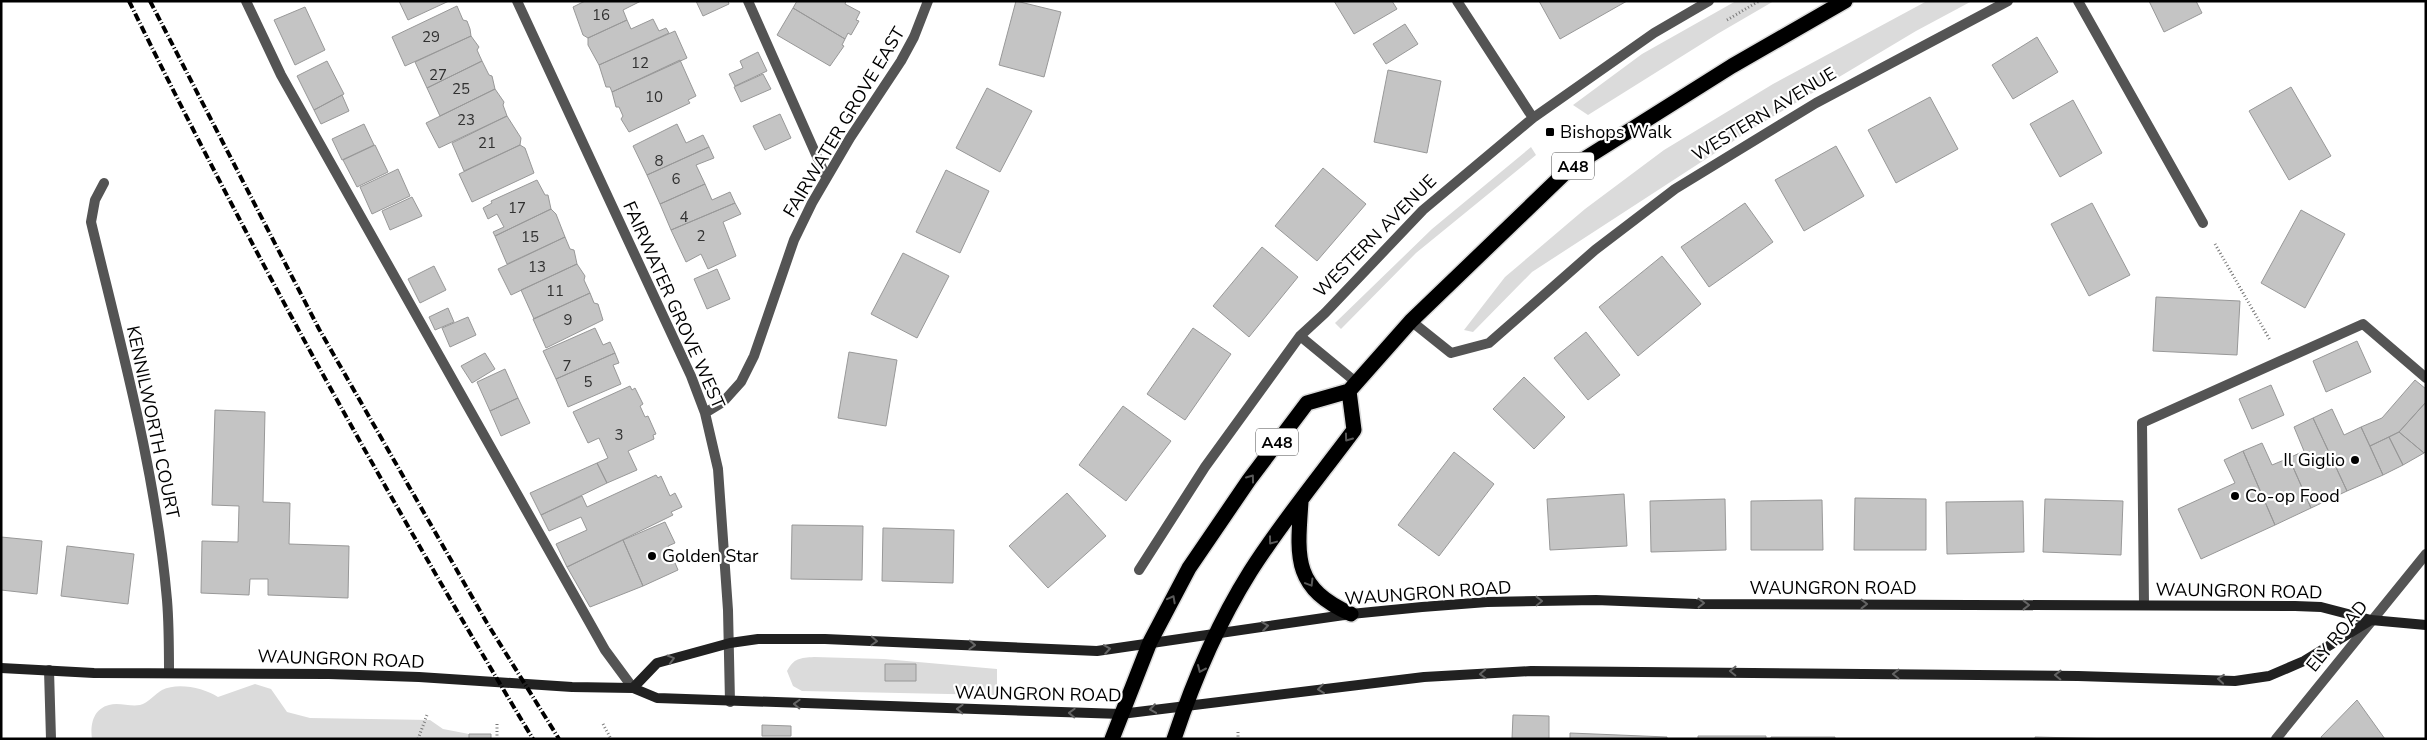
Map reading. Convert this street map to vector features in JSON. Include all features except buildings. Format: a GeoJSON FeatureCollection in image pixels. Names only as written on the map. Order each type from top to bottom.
{"type":"FeatureCollection","features":[{"type":"Feature","properties":{"kind":"highway","name":"A48"},"geometry":{"type":"LineString","coordinates":[[1112,739],[1150,642],[1189,568],[1249,480],[1307,403],[1353,387],[1411,321],[1570,168],[1732,66],[1845,1]]}},
{"type":"Feature","properties":{"kind":"highway"},"geometry":{"type":"LineString","coordinates":[[1174,739],[1185,705],[1217,633],[1250,572],[1354,430],[1353,387]]}},
{"type":"Feature","properties":{"kind":"highway"},"geometry":{"type":"LineString","coordinates":[[1301,502],[1298,548],[1306,578],[1317,594],[1330,605],[1350,614]]}},
{"type":"Feature","properties":{"kind":"main road","name":"WAUNGRON ROAD"},"geometry":{"type":"LineString","coordinates":[[633,688],[657,663],[730,643],[758,639],[825,639],[1097,651],[1350,614],[1487,602],[1596,600],[1696,604],[2321,607],[2371,620]]}},
{"type":"Feature","properties":{"kind":"main road","name":"WAUNGRON ROAD"},"geometry":{"type":"LineString","coordinates":[[1,668],[94,673],[347,674],[633,688],[657,698],[730,702],[1121,714],[1424,677],[1532,671],[2078,676],[2235,681],[2269,676],[2304,661],[2371,620]]}},
{"type":"Feature","properties":{"kind":"main road"},"geometry":{"type":"LineString","coordinates":[[2371,620],[2426,625]]}},
{"type":"Feature","properties":{"kind":"street"},"geometry":{"type":"LineString","coordinates":[[246,1],[282,75],[605,650],[633,688]]}},
{"type":"Feature","properties":{"kind":"street","name":"FAIRWATER GROVE WEST"},"geometry":{"type":"LineString","coordinates":[[518,1],[691,376],[705,413],[718,469],[730,643],[730,702]]}},
{"type":"Feature","properties":{"kind":"street"},"geometry":{"type":"LineString","coordinates":[[748,1],[826,177]]}},
{"type":"Feature","properties":{"kind":"street","name":"FAIRWATER GROVE EAST"},"geometry":{"type":"LineString","coordinates":[[705,413],[723,402],[742,382],[754,356],[794,240],[826,177],[901,61],[914,37],[928,1]]}},
{"type":"Feature","properties":{"kind":"street"},"geometry":{"type":"LineString","coordinates":[[1457,1],[1533,118]]}},
{"type":"Feature","properties":{"kind":"street","name":"WESTERN AVENUE"},"geometry":{"type":"LineString","coordinates":[[1139,570],[1205,467],[1300,336],[1325,313],[1422,210],[1533,118],[1654,33],[1709,1]]}},
{"type":"Feature","properties":{"kind":"street","name":"WESTERN AVENUE"},"geometry":{"type":"LineString","coordinates":[[1411,321],[1451,353],[1489,343],[1595,250],[1675,189],[1816,103],[2008,1]]}},
{"type":"Feature","properties":{"kind":"street"},"geometry":{"type":"LineString","coordinates":[[2078,1],[2203,223]]}},
{"type":"Feature","properties":{"kind":"street","name":"KENNILWORTH COURT"},"geometry":{"type":"LineString","coordinates":[[104,183],[95,200],[91,222],[139,425],[155,503],[168,602],[169,672]]}},
{"type":"Feature","properties":{"kind":"street"},"geometry":{"type":"LineString","coordinates":[[2144,605],[2142,424],[2363,324],[2426,378]]}},
{"type":"Feature","properties":{"kind":"street"},"geometry":{"type":"LineString","coordinates":[[1300,336],[1353,387]]}},
{"type":"Feature","properties":{"kind":"street","name":"ELY ROAD"},"geometry":{"type":"LineString","coordinates":[[2276,739],[2426,554]]}},
{"type":"Feature","properties":{"kind":"street"},"geometry":{"type":"LineString","coordinates":[[48,670],[50,739]]}},
{"type":"Feature","properties":{"kind":"path"},"geometry":{"type":"LineString","coordinates":[[1726,21],[1759,1]]}},
{"type":"Feature","properties":{"kind":"path"},"geometry":{"type":"LineString","coordinates":[[2203,223],[2282,360]]}},
{"type":"Feature","properties":{"kind":"path"},"geometry":{"type":"LineString","coordinates":[[418,739],[427,714]]}},
{"type":"Feature","properties":{"kind":"path"},"geometry":{"type":"LineString","coordinates":[[497,723],[497,739]]}},
{"type":"Feature","properties":{"kind":"path"},"geometry":{"type":"LineString","coordinates":[[603,724],[612,739]]}},
{"type":"Feature","properties":{"kind":"path"},"geometry":{"type":"LineString","coordinates":[[1238,732],[1238,739]]}},
{"type":"Feature","properties":{"kind":"shaded area"},"geometry":{"type":"Polygon","coordinates":[[[1736,1],[1774,1],[1588,115],[1573,105],[1642,54],[1736,1]]]}},
{"type":"Feature","properties":{"kind":"shaded area"},"geometry":{"type":"Polygon","coordinates":[[[1927,1],[1972,1],[1916,31],[1752,129],[1532,272],[1473,332],[1464,330],[1505,277],[1585,209],[1664,150],[1773,84],[1927,1]]]}},
{"type":"Feature","properties":{"kind":"shaded area"},"geometry":{"type":"Polygon","coordinates":[[[1531,147],[1536,155],[1416,253],[1341,329],[1335,323],[1432,229],[1531,147]]]}},
{"type":"Feature","properties":{"kind":"shaded area"},"geometry":{"type":"Polygon","coordinates":[[[814,657],[884,659],[997,669],[997,695],[802,691],[793,686],[787,671],[792,663],[814,657]]]}},
{"type":"Feature","properties":{"kind":"shaded area"},"geometry":{"type":"Polygon","coordinates":[[[255,684],[271,689],[287,712],[310,718],[430,720],[443,729],[469,734],[469,739],[92,739],[92,723],[96,714],[99,710],[109,705],[140,705],[162,690],[176,686],[191,687],[218,697],[255,684]]]}},
{"type":"Feature","properties":{"kind":"railway"},"geometry":{"type":"LineString","coordinates":[[129,1],[224,189],[323,374],[426,557],[533,739]]}},
{"type":"Feature","properties":{"kind":"railway"},"geometry":{"type":"LineString","coordinates":[[150,1],[319,329],[487,623],[559,739]]}},
{"type":"Feature","properties":{"kind":"place","name":"Bishops Walk"},"geometry":{"type":"Point","coordinates":[1550,132]}},
{"type":"Feature","properties":{"kind":"place","name":"Il Giglio"},"geometry":{"type":"Point","coordinates":[2355,460]}},
{"type":"Feature","properties":{"kind":"place","name":"Co-op Food"},"geometry":{"type":"Point","coordinates":[2235,496]}},
{"type":"Feature","properties":{"kind":"place","name":"Golden Star"},"geometry":{"type":"Point","coordinates":[652,556]}}]}
